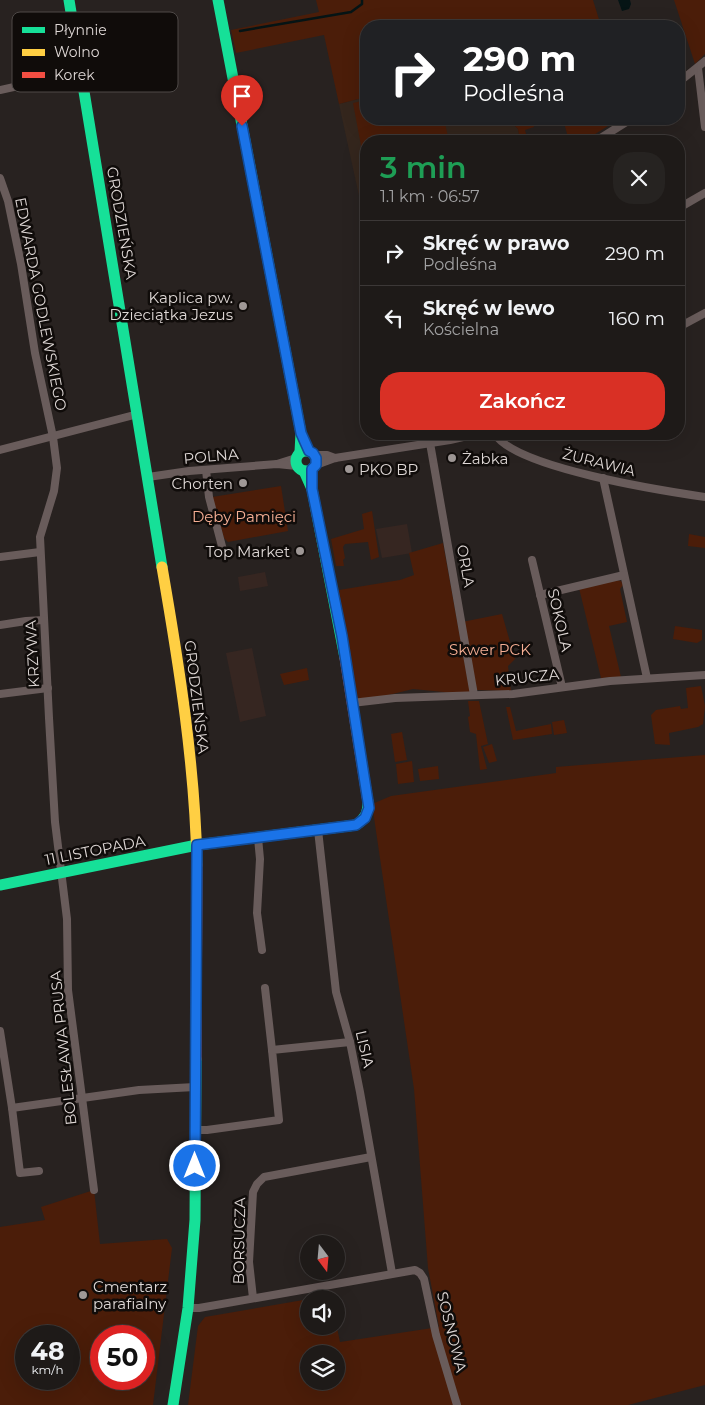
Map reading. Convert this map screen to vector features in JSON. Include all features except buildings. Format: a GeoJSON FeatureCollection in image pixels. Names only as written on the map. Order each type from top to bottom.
{"type":"FeatureCollection","features":[{"type":"Feature","properties":{"kind":"main road"},"geometry":{"type":"LineString","coordinates":[[218,0],[306,461],[342,636],[352,702]]}},
{"type":"Feature","properties":{"kind":"main road","name":"GRODZIEŃSKA"},"geometry":{"type":"LineString","coordinates":[[84,92],[178,661],[191,769],[197,845],[195,1220],[188,1308],[174,1405]]}},
{"type":"Feature","properties":{"kind":"main road","name":"11 LISTOPADA"},"geometry":{"type":"LineString","coordinates":[[0,885],[197,845],[356,825],[365,818],[369,808],[352,702]]}},
{"type":"Feature","properties":{"kind":"street"},"geometry":{"type":"LineString","coordinates":[[685,78],[705,61]]}},
{"type":"Feature","properties":{"kind":"street"},"geometry":{"type":"LineString","coordinates":[[698,68],[705,127]]}},
{"type":"Feature","properties":{"kind":"street"},"geometry":{"type":"LineString","coordinates":[[606,135],[621,125]]}},
{"type":"Feature","properties":{"kind":"street","name":"EDWARDA GODLEWSKIEGO"},"geometry":{"type":"LineString","coordinates":[[0,178],[8,201],[21,264],[35,353],[53,436]]}},
{"type":"Feature","properties":{"kind":"street"},"geometry":{"type":"LineString","coordinates":[[685,205],[705,193]]}},
{"type":"Feature","properties":{"kind":"street"},"geometry":{"type":"LineString","coordinates":[[685,324],[705,313]]}},
{"type":"Feature","properties":{"kind":"street"},"geometry":{"type":"LineString","coordinates":[[0,450],[138,414]]}},
{"type":"Feature","properties":{"kind":"street","name":"KRZYWA"},"geometry":{"type":"LineString","coordinates":[[53,436],[58,468],[54,491],[40,537],[40,552],[55,822],[62,872]]}},
{"type":"Feature","properties":{"kind":"street","name":"POLNA"},"geometry":{"type":"LineString","coordinates":[[148,477],[277,464],[285,460],[306,461],[327,455],[335,458],[445,440]]}},
{"type":"Feature","properties":{"kind":"street","name":"ŻURAWIA"},"geometry":{"type":"LineString","coordinates":[[500,440],[529,457],[558,467],[650,488],[705,497]]}},
{"type":"Feature","properties":{"kind":"street","name":"ORLA"},"geometry":{"type":"LineString","coordinates":[[430,443],[474,695]]}},
{"type":"Feature","properties":{"kind":"street"},"geometry":{"type":"LineString","coordinates":[[206,470],[209,497],[223,550]]}},
{"type":"Feature","properties":{"kind":"street"},"geometry":{"type":"LineString","coordinates":[[603,478],[647,678]]}},
{"type":"Feature","properties":{"kind":"street"},"geometry":{"type":"LineString","coordinates":[[0,558],[40,552]]}},
{"type":"Feature","properties":{"kind":"street","name":"SOKOLA"},"geometry":{"type":"LineString","coordinates":[[532,560],[562,687]]}},
{"type":"Feature","properties":{"kind":"street"},"geometry":{"type":"LineString","coordinates":[[540,595],[624,575]]}},
{"type":"Feature","properties":{"kind":"street"},"geometry":{"type":"LineString","coordinates":[[0,625],[44,620]]}},
{"type":"Feature","properties":{"kind":"street","name":"KRUCZA"},"geometry":{"type":"LineString","coordinates":[[352,702],[402,697],[513,694],[647,678],[705,675]]}},
{"type":"Feature","properties":{"kind":"street"},"geometry":{"type":"LineString","coordinates":[[0,694],[48,688]]}},
{"type":"Feature","properties":{"kind":"street","name":"LISIA"},"geometry":{"type":"LineString","coordinates":[[318,830],[336,992],[350,1042],[392,1273]]}},
{"type":"Feature","properties":{"kind":"street"},"geometry":{"type":"LineString","coordinates":[[258,838],[260,860],[257,913],[262,950]]}},
{"type":"Feature","properties":{"kind":"street","name":"BOLESŁAWA PRUSA"},"geometry":{"type":"LineString","coordinates":[[62,872],[67,919],[68,990],[94,1190]]}},
{"type":"Feature","properties":{"kind":"street"},"geometry":{"type":"LineString","coordinates":[[195,1130],[279,1120],[265,988]]}},
{"type":"Feature","properties":{"kind":"street"},"geometry":{"type":"LineString","coordinates":[[0,1031],[20,1173],[39,1171]]}},
{"type":"Feature","properties":{"kind":"street"},"geometry":{"type":"LineString","coordinates":[[272,1050],[350,1042]]}},
{"type":"Feature","properties":{"kind":"street"},"geometry":{"type":"LineString","coordinates":[[12,1108],[139,1090],[195,1087]]}},
{"type":"Feature","properties":{"kind":"street","name":"BORSUCZA"},"geometry":{"type":"LineString","coordinates":[[252,1298],[249,1262],[252,1192],[256,1184],[264,1177],[371,1158]]}},
{"type":"Feature","properties":{"kind":"street","name":"SOSNOWA"},"geometry":{"type":"LineString","coordinates":[[392,1273],[415,1270],[424,1279],[436,1336],[457,1405]]}},
{"type":"Feature","properties":{"kind":"street"},"geometry":{"type":"LineString","coordinates":[[188,1308],[199,1308],[392,1273]]}},
{"type":"Feature","properties":{"kind":"shaded area"},"geometry":{"type":"Polygon","coordinates":[[[618,0],[630,0],[629,9],[622,11],[618,0]]]}},
{"type":"Feature","properties":{"kind":"shaded area"},"geometry":{"type":"Polygon","coordinates":[[[360,99],[360,125],[514,125],[518,129],[519,135],[360,135],[360,200],[339,104],[360,99]]]}},
{"type":"Feature","properties":{"kind":"shaded area"},"geometry":{"type":"Polygon","coordinates":[[[407,524],[412,553],[382,558],[376,529],[407,524]]]}},
{"type":"Feature","properties":{"kind":"shaded area"},"geometry":{"type":"Polygon","coordinates":[[[265,572],[268,586],[240,591],[238,577],[265,572]]]}},
{"type":"Feature","properties":{"kind":"shaded area"},"geometry":{"type":"Polygon","coordinates":[[[252,648],[266,716],[240,722],[226,653],[252,648]]]}},
{"type":"Feature","properties":{"kind":"green space"},"geometry":{"type":"Polygon","coordinates":[[[316,0],[593,0],[599,20],[360,20],[360,99],[339,104],[324,35],[236,53],[231,30],[319,12],[316,0]]]}},
{"type":"Feature","properties":{"kind":"green space"},"geometry":{"type":"Polygon","coordinates":[[[674,0],[705,0],[705,54],[695,64],[685,34],[685,20],[681,20],[674,0]]]}},
{"type":"Feature","properties":{"kind":"green space"},"geometry":{"type":"Polygon","coordinates":[[[360,101],[360,125],[445,125],[448,135],[360,135],[360,140],[353,103],[360,101]]]}},
{"type":"Feature","properties":{"kind":"green space"},"geometry":{"type":"Polygon","coordinates":[[[514,125],[534,125],[534,127],[525,130],[526,135],[519,135],[518,129],[514,125]]]}},
{"type":"Feature","properties":{"kind":"green space"},"geometry":{"type":"Polygon","coordinates":[[[565,125],[609,125],[594,135],[567,135],[565,125]]]}},
{"type":"Feature","properties":{"kind":"green space","name":"Dęby Pamięci"},"geometry":{"type":"Polygon","coordinates":[[[281,486],[288,531],[228,542],[224,538],[212,497],[281,486]]]}},
{"type":"Feature","properties":{"kind":"green space"},"geometry":{"type":"Polygon","coordinates":[[[372,511],[379,557],[371,560],[368,542],[345,544],[343,547],[344,566],[336,566],[331,539],[364,529],[362,514],[372,511]]]}},
{"type":"Feature","properties":{"kind":"green space"},"geometry":{"type":"Polygon","coordinates":[[[689,534],[705,537],[705,548],[688,546],[689,534]]]}},
{"type":"Feature","properties":{"kind":"green space"},"geometry":{"type":"Polygon","coordinates":[[[443,543],[469,687],[474,695],[413,689],[364,701],[352,698],[333,591],[400,580],[414,575],[409,553],[443,543]]]}},
{"type":"Feature","properties":{"kind":"green space"},"geometry":{"type":"Polygon","coordinates":[[[616,580],[621,581],[623,585],[620,589],[627,622],[609,626],[621,677],[601,678],[579,588],[616,580]]]}},
{"type":"Feature","properties":{"kind":"green space","name":"Skwer PCK"},"geometry":{"type":"Polygon","coordinates":[[[502,614],[515,659],[508,666],[511,691],[477,690],[462,622],[502,614]]]}},
{"type":"Feature","properties":{"kind":"green space"},"geometry":{"type":"Polygon","coordinates":[[[675,626],[702,630],[702,640],[697,643],[673,639],[675,626]]]}},
{"type":"Feature","properties":{"kind":"green space"},"geometry":{"type":"Polygon","coordinates":[[[307,668],[309,680],[284,685],[280,674],[307,668]]]}},
{"type":"Feature","properties":{"kind":"green space"},"geometry":{"type":"Polygon","coordinates":[[[701,686],[705,706],[703,724],[698,727],[669,733],[670,745],[655,744],[651,715],[656,710],[680,706],[681,709],[688,708],[686,688],[701,686]]]}},
{"type":"Feature","properties":{"kind":"green space"},"geometry":{"type":"Polygon","coordinates":[[[468,701],[479,701],[488,744],[481,746],[487,769],[480,770],[476,734],[470,732],[468,701]]]}},
{"type":"Feature","properties":{"kind":"green space"},"geometry":{"type":"Polygon","coordinates":[[[506,707],[510,707],[516,731],[551,724],[552,734],[513,740],[506,707]]]}},
{"type":"Feature","properties":{"kind":"green space"},"geometry":{"type":"Polygon","coordinates":[[[564,720],[567,733],[554,735],[552,722],[564,720]]]}},
{"type":"Feature","properties":{"kind":"green space"},"geometry":{"type":"Polygon","coordinates":[[[402,732],[407,760],[395,762],[391,734],[402,732]]]}},
{"type":"Feature","properties":{"kind":"green space"},"geometry":{"type":"Polygon","coordinates":[[[492,744],[497,761],[489,763],[483,747],[492,744]]]}},
{"type":"Feature","properties":{"kind":"green space"},"geometry":{"type":"Polygon","coordinates":[[[705,755],[705,1385],[628,1405],[188,1405],[198,1326],[205,1317],[300,1301],[300,1335],[339,1335],[340,1342],[439,1327],[428,1268],[414,1089],[372,804],[391,796],[556,773],[556,767],[705,755]]]}},
{"type":"Feature","properties":{"kind":"green space"},"geometry":{"type":"Polygon","coordinates":[[[412,761],[414,782],[398,784],[396,764],[412,761]]]}},
{"type":"Feature","properties":{"kind":"green space"},"geometry":{"type":"Polygon","coordinates":[[[438,766],[439,779],[420,781],[418,769],[438,766]]]}},
{"type":"Feature","properties":{"kind":"green space","name":"Cmentarz parafialny"},"geometry":{"type":"Polygon","coordinates":[[[94,1190],[100,1244],[167,1239],[172,1248],[155,1388],[155,1325],[90,1325],[90,1390],[155,1390],[153,1405],[0,1405],[0,1227],[45,1220],[41,1207],[94,1190]]]}},
{"type":"Feature","properties":{"kind":"waterway"},"geometry":{"type":"LineString","coordinates":[[240,31],[351,12],[362,4],[362,0]]}},
{"type":"Feature","properties":{"kind":"traffic: fast"},"geometry":{"type":"LineString","coordinates":[[69,0],[71,12]]}},
{"type":"Feature","properties":{"kind":"traffic: fast"},"geometry":{"type":"LineString","coordinates":[[218,0],[301,433],[300,452]]}},
{"type":"Feature","properties":{"kind":"traffic: fast"},"geometry":{"type":"LineString","coordinates":[[84,92],[162,567]]}},
{"type":"Feature","properties":{"kind":"traffic: fast"},"geometry":{"type":"LineString","coordinates":[[302,451],[310,451],[316,457],[316,461],[316,465],[310,471],[302,471],[296,465],[296,457],[302,451]]}},
{"type":"Feature","properties":{"kind":"traffic: fast"},"geometry":{"type":"LineString","coordinates":[[304,471],[312,489],[345,658]]}},
{"type":"Feature","properties":{"kind":"traffic: fast"},"geometry":{"type":"LineString","coordinates":[[0,885],[197,845],[356,825],[365,815],[368,802]]}},
{"type":"Feature","properties":{"kind":"traffic: fast"},"geometry":{"type":"LineString","coordinates":[[173,1405],[188,1308],[195,1220],[196,1059]]}},
{"type":"Feature","properties":{"kind":"traffic: slow"},"geometry":{"type":"LineString","coordinates":[[162,567],[190,753],[197,865]]}},
{"type":"Feature","properties":{"kind":"traffic: jam"},"geometry":{"type":"LineString","coordinates":[[345,658],[368,802]]}},
{"type":"Feature","properties":{"kind":"traffic: jam"},"geometry":{"type":"LineString","coordinates":[[196,1059],[197,865]]}},
{"type":"Feature","properties":{"kind":"place","name":"Kaplica pw. Dzieciątka Jezus"},"geometry":{"type":"Point","coordinates":[243,306]}},
{"type":"Feature","properties":{"kind":"place","name":"Żabka"},"geometry":{"type":"Point","coordinates":[452,458]}},
{"type":"Feature","properties":{"kind":"place","name":"PKO BP"},"geometry":{"type":"Point","coordinates":[349,469]}},
{"type":"Feature","properties":{"kind":"place","name":"Chorten"},"geometry":{"type":"Point","coordinates":[243,483]}},
{"type":"Feature","properties":{"kind":"place","name":"Top Market"},"geometry":{"type":"Point","coordinates":[300,551]}},
{"type":"Feature","properties":{"kind":"place","name":"Cmentarz parafialny"},"geometry":{"type":"Point","coordinates":[83,1295]}},
{"type":"Feature","properties":{"kind":"route"},"geometry":{"type":"LineString","coordinates":[[195,1166],[197,845],[356,825],[365,818],[369,808],[342,636],[312,489],[312,469],[316,465],[316,458],[309,451],[301,433],[242,126]]}}]}
